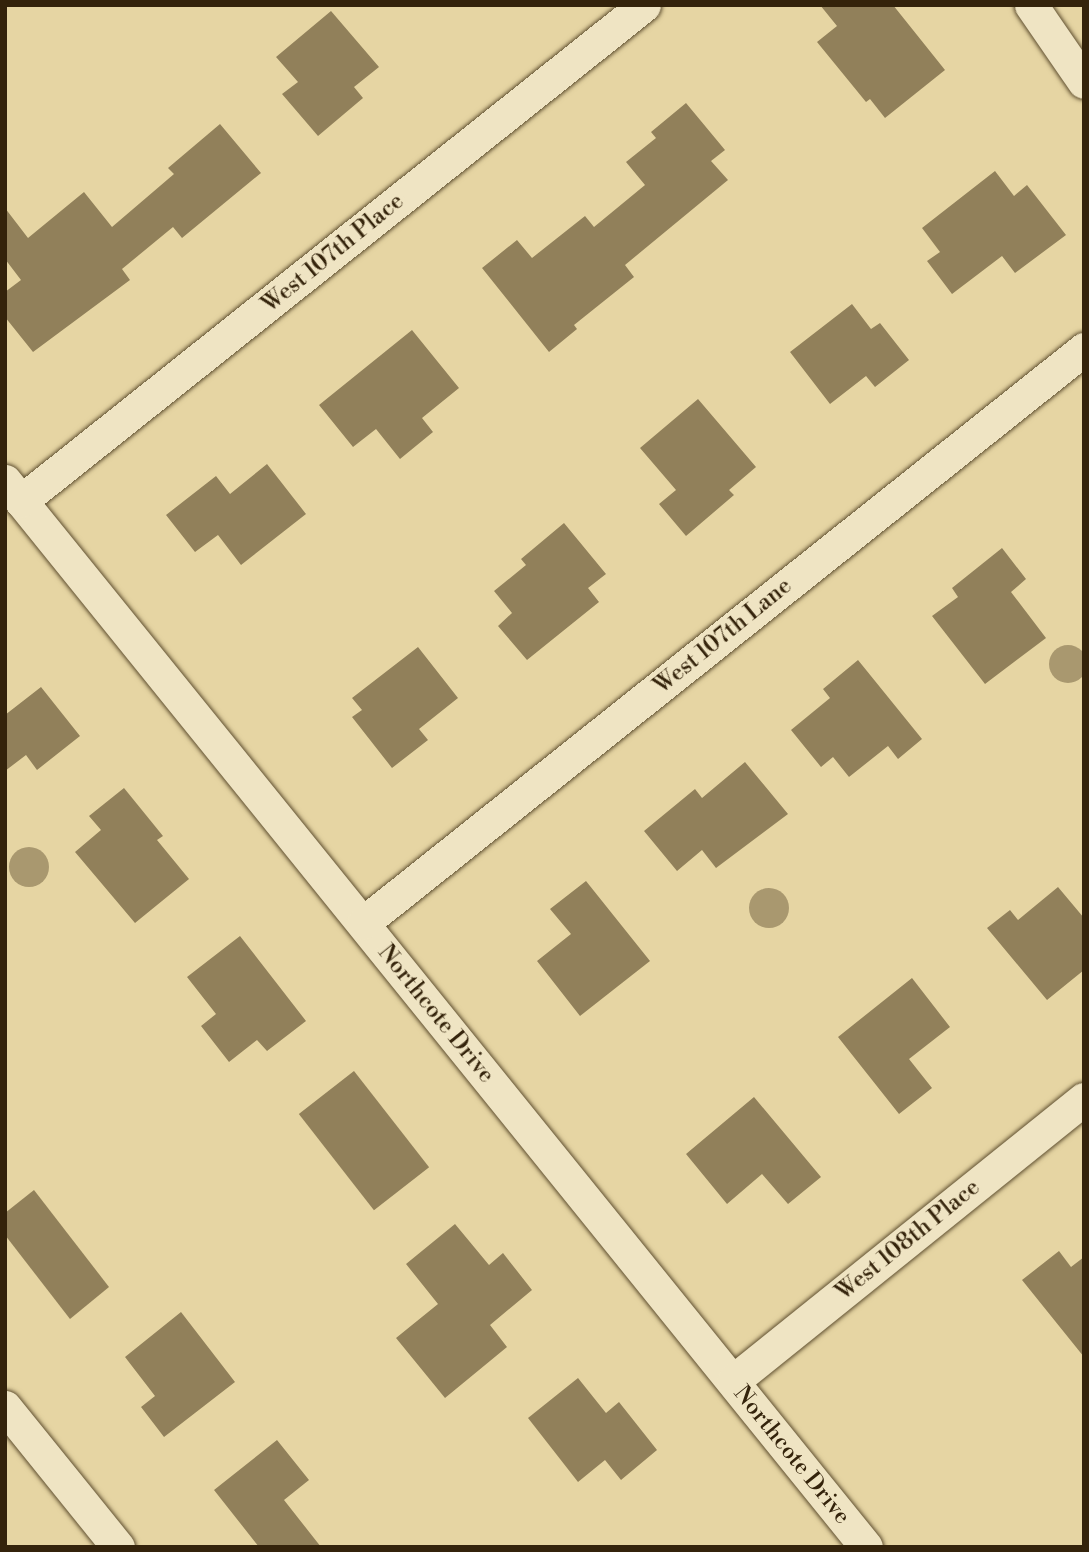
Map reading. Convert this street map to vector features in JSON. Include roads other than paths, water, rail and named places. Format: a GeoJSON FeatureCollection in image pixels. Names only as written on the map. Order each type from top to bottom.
{"type":"FeatureCollection","features":[{"type":"Feature","properties":{"kind":"street","name":"West 107th Place"},"geometry":{"type":"LineString","coordinates":[[13,491],[644,5]]}},
{"type":"Feature","properties":{"kind":"street"},"geometry":{"type":"LineString","coordinates":[[1031,5],[1084,82]]}},
{"type":"Feature","properties":{"kind":"street","name":"West 107th Lane"},"geometry":{"type":"LineString","coordinates":[[363,923],[1084,349]]}},
{"type":"Feature","properties":{"kind":"street","name":"Northcote Drive"},"geometry":{"type":"LineString","coordinates":[[13,491],[866,1547]]}},
{"type":"Feature","properties":{"kind":"street","name":"West 108th Place"},"geometry":{"type":"LineString","coordinates":[[733,1381],[1084,1099]]}},
{"type":"Feature","properties":{"kind":"street"},"geometry":{"type":"LineString","coordinates":[[5,1407],[118,1547]]}}]}
